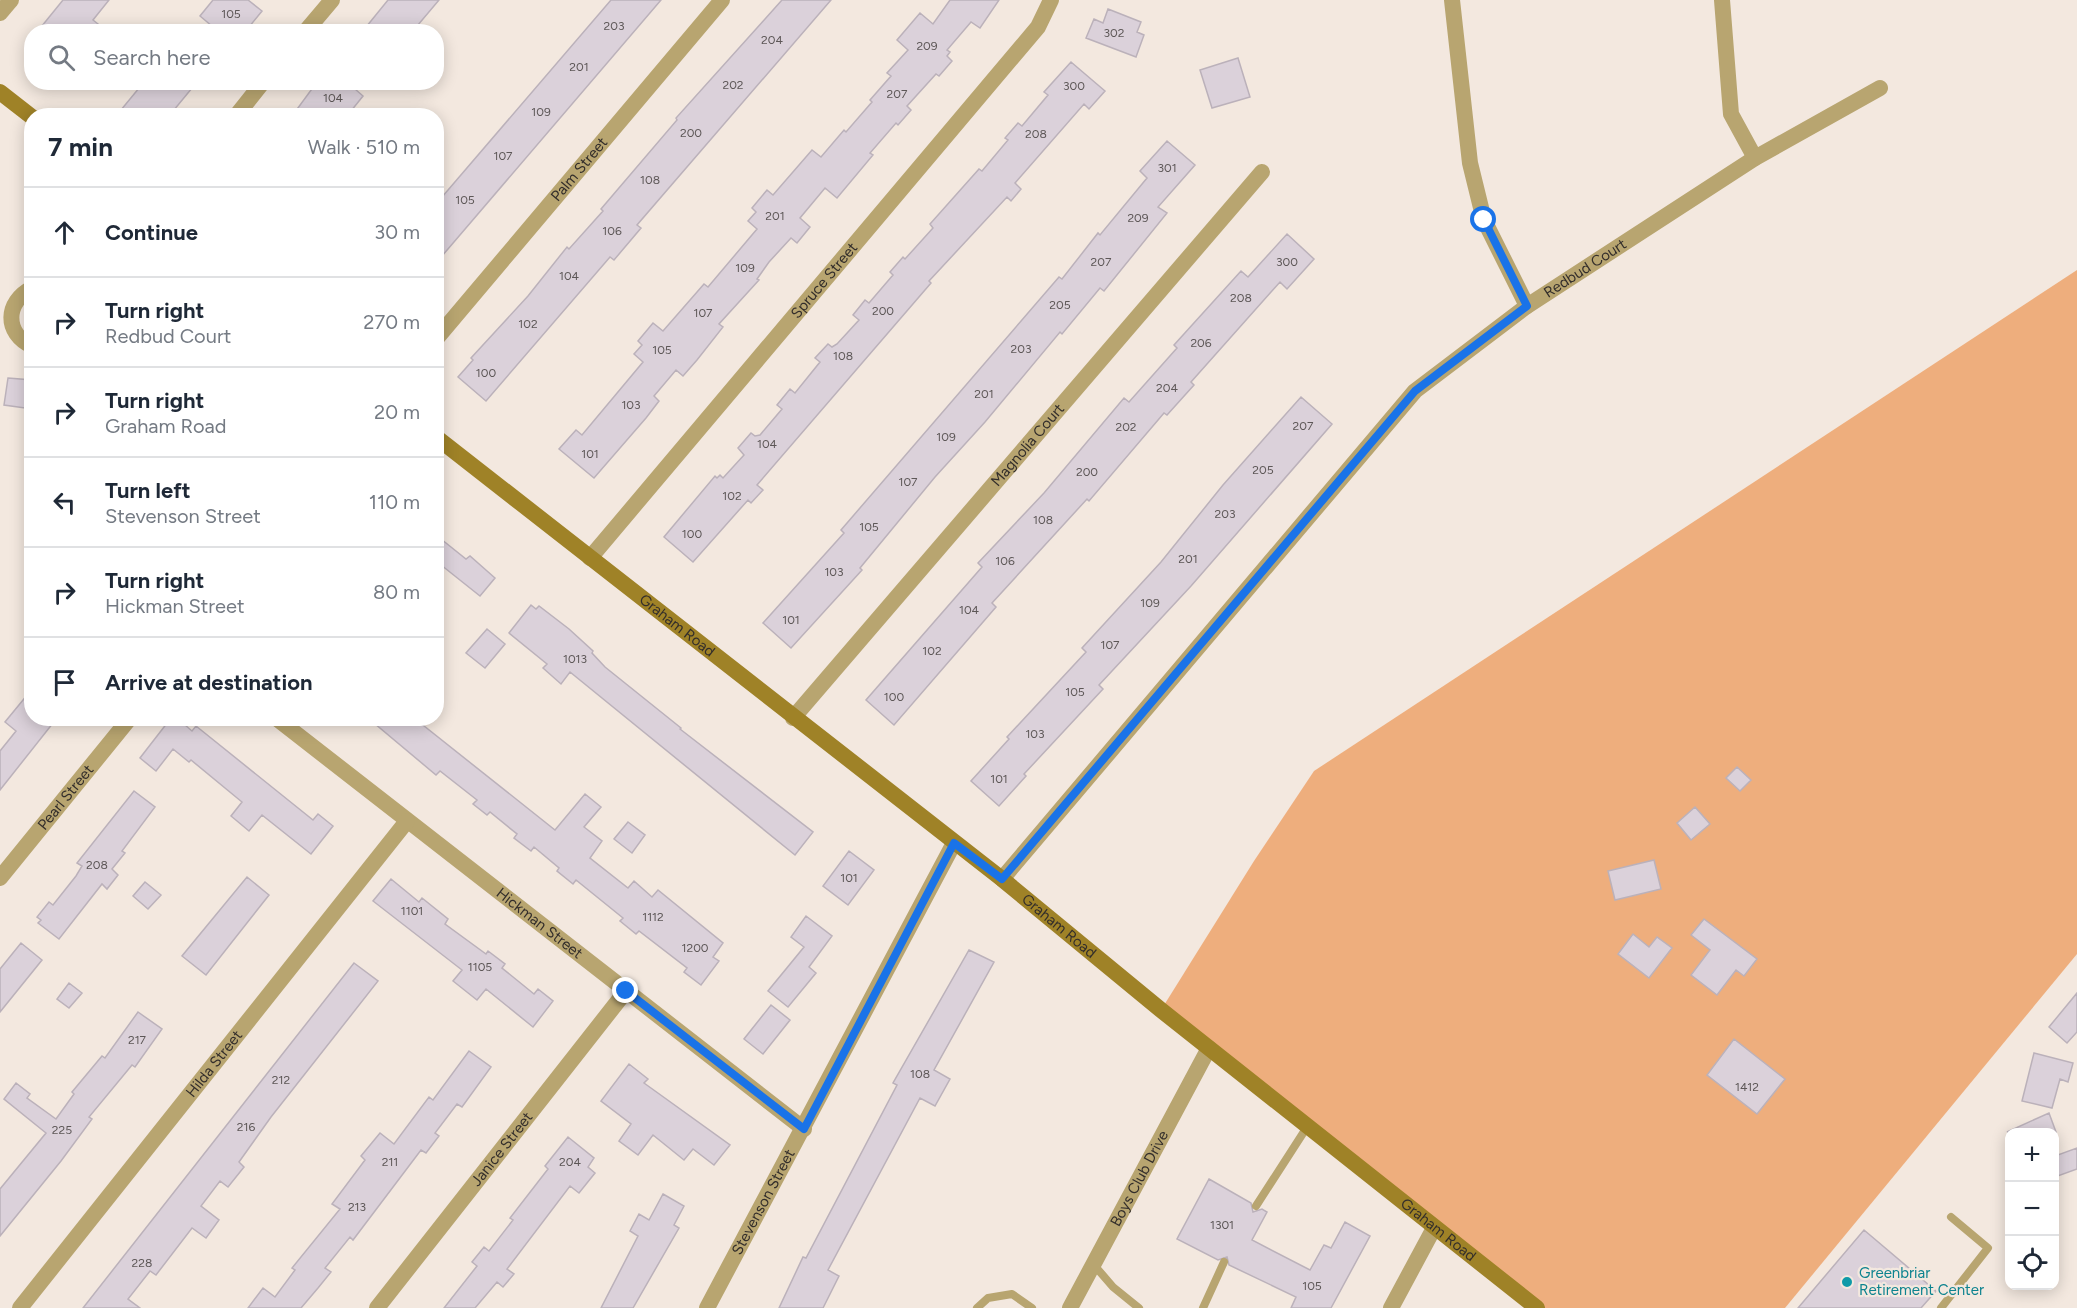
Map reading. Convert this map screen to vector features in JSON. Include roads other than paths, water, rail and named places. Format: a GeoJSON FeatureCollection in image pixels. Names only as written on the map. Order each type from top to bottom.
{"type":"FeatureCollection","features":[{"type":"Feature","properties":{"kind":"main road"},"geometry":{"type":"LineString","coordinates":[[0,92],[24,111]]}},
{"type":"Feature","properties":{"kind":"main road","name":"Graham Road"},"geometry":{"type":"LineString","coordinates":[[444,448],[590,558],[1002,879],[1307,1127],[1537,1308]]}},
{"type":"Feature","properties":{"kind":"street"},"geometry":{"type":"LineString","coordinates":[[0,13],[11,0]]}},
{"type":"Feature","properties":{"kind":"street"},"geometry":{"type":"LineString","coordinates":[[312,24],[332,0]]}},
{"type":"Feature","properties":{"kind":"street","name":"Palm Street"},"geometry":{"type":"LineString","coordinates":[[444,330],[722,0]]}},
{"type":"Feature","properties":{"kind":"street","name":"Spruce Street"},"geometry":{"type":"LineString","coordinates":[[590,558],[1038,27],[1051,0]]}},
{"type":"Feature","properties":{"kind":"street"},"geometry":{"type":"LineString","coordinates":[[1452,0],[1470,163],[1484,220],[1527,306]]}},
{"type":"Feature","properties":{"kind":"street"},"geometry":{"type":"LineString","coordinates":[[1722,0],[1731,114],[1755,158]]}},
{"type":"Feature","properties":{"kind":"street","name":"Redbud Court"},"geometry":{"type":"LineString","coordinates":[[1002,879],[1415,391],[1527,306],[1755,158],[1880,88]]}},
{"type":"Feature","properties":{"kind":"street"},"geometry":{"type":"LineString","coordinates":[[242,108],[257,90]]}},
{"type":"Feature","properties":{"kind":"street","name":"Magnolia Court"},"geometry":{"type":"LineString","coordinates":[[793,718],[1262,172]]}},
{"type":"Feature","properties":{"kind":"street"},"geometry":{"type":"LineString","coordinates":[[24,292],[14,304],[5,329],[24,343]]}},
{"type":"Feature","properties":{"kind":"street","name":"Pearl Street"},"geometry":{"type":"LineString","coordinates":[[0,878],[124,726]]}},
{"type":"Feature","properties":{"kind":"street","name":"Hickman Street"},"geometry":{"type":"LineString","coordinates":[[286,726],[804,1129]]}},
{"type":"Feature","properties":{"kind":"street","name":"Hilda Street"},"geometry":{"type":"LineString","coordinates":[[20,1308],[408,821]]}},
{"type":"Feature","properties":{"kind":"street","name":"Stevenson Street"},"geometry":{"type":"LineString","coordinates":[[707,1308],[954,843]]}},
{"type":"Feature","properties":{"kind":"street","name":"Janice Street"},"geometry":{"type":"LineString","coordinates":[[377,1308],[626,991]]}},
{"type":"Feature","properties":{"kind":"street","name":"Boys Club Drive"},"geometry":{"type":"LineString","coordinates":[[1070,1308],[1209,1048]]}},
{"type":"Feature","properties":{"kind":"street"},"geometry":{"type":"LineString","coordinates":[[1391,1308],[1434,1228]]}},
{"type":"Feature","properties":{"kind":"lane"},"geometry":{"type":"LineString","coordinates":[[1256,1206],[1307,1127]]}},
{"type":"Feature","properties":{"kind":"lane"},"geometry":{"type":"LineString","coordinates":[[1941,1308],[1988,1248],[1951,1216]]}},
{"type":"Feature","properties":{"kind":"lane"},"geometry":{"type":"LineString","coordinates":[[1203,1308],[1224,1262]]}},
{"type":"Feature","properties":{"kind":"lane"},"geometry":{"type":"LineString","coordinates":[[1094,1265],[1113,1287],[1139,1308]]}},
{"type":"Feature","properties":{"kind":"lane"},"geometry":{"type":"LineString","coordinates":[[977,1308],[988,1298],[1012,1294],[1032,1308]]}},
{"type":"Feature","properties":{"kind":"place","name":"Greenbriar Retirement Center"},"geometry":{"type":"Point","coordinates":[1847,1282]}}]}
